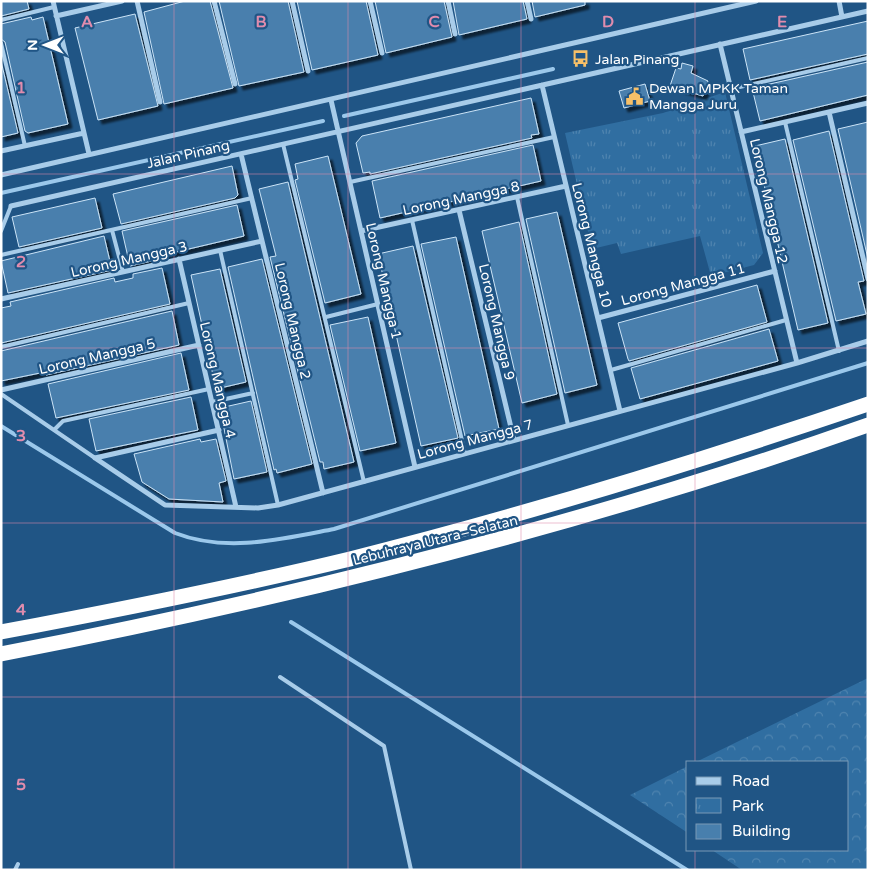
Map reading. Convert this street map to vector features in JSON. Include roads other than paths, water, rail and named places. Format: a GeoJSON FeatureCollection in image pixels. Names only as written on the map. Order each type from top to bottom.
{"type":"FeatureCollection","features":[{"type":"Feature","properties":{"kind":"highway","name":"Lebuhraya Utara–Selatan"},"geometry":{"type":"LineString","coordinates":[[1,632],[170,600],[273,577],[451,532],[642,478],[868,404]]}},
{"type":"Feature","properties":{"kind":"highway","name":"Lebuhraya Utara–Selatan"},"geometry":{"type":"LineString","coordinates":[[1,654],[186,617],[426,560],[653,496],[868,425]]}},
{"type":"Feature","properties":{"kind":"street"},"geometry":{"type":"LineString","coordinates":[[56,16],[122,1]]}},
{"type":"Feature","properties":{"kind":"street"},"geometry":{"type":"LineString","coordinates":[[137,1],[160,102]]}},
{"type":"Feature","properties":{"kind":"street"},"geometry":{"type":"LineString","coordinates":[[214,1],[235,84]]}},
{"type":"Feature","properties":{"kind":"street"},"geometry":{"type":"LineString","coordinates":[[292,1],[308,71]]}},
{"type":"Feature","properties":{"kind":"street"},"geometry":{"type":"LineString","coordinates":[[370,1],[382,52]]}},
{"type":"Feature","properties":{"kind":"street"},"geometry":{"type":"LineString","coordinates":[[448,1],[454,34]]}},
{"type":"Feature","properties":{"kind":"street"},"geometry":{"type":"LineString","coordinates":[[527,1],[530,19]]}},
{"type":"Feature","properties":{"kind":"street","name":"Jalan Pinang"},"geometry":{"type":"LineString","coordinates":[[1,175],[756,1]]}},
{"type":"Feature","properties":{"kind":"street"},"geometry":{"type":"LineString","coordinates":[[839,1],[842,17]]}},
{"type":"Feature","properties":{"kind":"street"},"geometry":{"type":"LineString","coordinates":[[53,4],[89,154]]}},
{"type":"Feature","properties":{"kind":"street","name":"Jalan Pinang"},"geometry":{"type":"LineString","coordinates":[[11,206],[868,11]]}},
{"type":"Feature","properties":{"kind":"street","name":"Lorong Mangga 12"},"geometry":{"type":"LineString","coordinates":[[720,44],[797,363]]}},
{"type":"Feature","properties":{"kind":"street","name":"Lorong Mangga 10"},"geometry":{"type":"LineString","coordinates":[[542,85],[620,411]]}},
{"type":"Feature","properties":{"kind":"street","name":"Lorong Mangga 1"},"geometry":{"type":"LineString","coordinates":[[331,100],[415,467]]}},
{"type":"Feature","properties":{"kind":"street"},"geometry":{"type":"LineString","coordinates":[[741,132],[868,103]]}},
{"type":"Feature","properties":{"kind":"street"},"geometry":{"type":"LineString","coordinates":[[829,112],[868,279]]}},
{"type":"Feature","properties":{"kind":"street"},"geometry":{"type":"LineString","coordinates":[[1,151],[84,133]]}},
{"type":"Feature","properties":{"kind":"street","name":"Lorong Mangga 2"},"geometry":{"type":"LineString","coordinates":[[241,154],[322,493]]}},
{"type":"Feature","properties":{"kind":"street","name":"Lorong Mangga 8"},"geometry":{"type":"LineString","coordinates":[[361,231],[566,186]]}},
{"type":"Feature","properties":{"kind":"street","name":"Lorong Mangga 9"},"geometry":{"type":"LineString","coordinates":[[459,210],[514,440]]}},
{"type":"Feature","properties":{"kind":"street","name":"Lorong Mangga 3"},"geometry":{"type":"LineString","coordinates":[[1,299],[262,241]]}},
{"type":"Feature","properties":{"kind":"street","name":"Lorong Mangga 4"},"geometry":{"type":"LineString","coordinates":[[179,259],[236,507]]}},
{"type":"Feature","properties":{"kind":"street","name":"Lorong Mangga 11"},"geometry":{"type":"LineString","coordinates":[[598,318],[775,271]]}},
{"type":"Feature","properties":{"kind":"street","name":"Lorong Mangga 7"},"geometry":{"type":"LineString","coordinates":[[95,458],[166,505],[258,508],[278,505],[797,363],[868,341]]}},
{"type":"Feature","properties":{"kind":"street","name":"Lorong Mangga 5"},"geometry":{"type":"LineString","coordinates":[[1,390],[199,345]]}},
{"type":"Feature","properties":{"kind":"street"},"geometry":{"type":"LineString","coordinates":[[95,458],[218,430]]}},
{"type":"Feature","properties":{"kind":"lane"},"geometry":{"type":"LineString","coordinates":[[1,20],[53,4]]}},
{"type":"Feature","properties":{"kind":"lane"},"geometry":{"type":"LineString","coordinates":[[1,43],[25,146]]}},
{"type":"Feature","properties":{"kind":"lane"},"geometry":{"type":"LineString","coordinates":[[731,89],[868,58]]}},
{"type":"Feature","properties":{"kind":"lane"},"geometry":{"type":"LineString","coordinates":[[785,122],[839,351]]}},
{"type":"Feature","properties":{"kind":"lane"},"geometry":{"type":"LineString","coordinates":[[350,182],[554,137]]}},
{"type":"Feature","properties":{"kind":"lane"},"geometry":{"type":"LineString","coordinates":[[284,144],[364,482]]}},
{"type":"Feature","properties":{"kind":"lane"},"geometry":{"type":"LineString","coordinates":[[517,197],[568,426]]}},
{"type":"Feature","properties":{"kind":"lane"},"geometry":{"type":"LineString","coordinates":[[1,255],[252,198]]}},
{"type":"Feature","properties":{"kind":"lane"},"geometry":{"type":"LineString","coordinates":[[1,231],[11,206]]}},
{"type":"Feature","properties":{"kind":"lane"},"geometry":{"type":"LineString","coordinates":[[412,220],[465,454]]}},
{"type":"Feature","properties":{"kind":"lane"},"geometry":{"type":"LineString","coordinates":[[112,230],[123,272]]}},
{"type":"Feature","properties":{"kind":"lane"},"geometry":{"type":"LineString","coordinates":[[220,250],[278,505]]}},
{"type":"Feature","properties":{"kind":"lane"},"geometry":{"type":"LineString","coordinates":[[1,347],[189,303]]}},
{"type":"Feature","properties":{"kind":"lane"},"geometry":{"type":"LineString","coordinates":[[326,317],[378,304]]}},
{"type":"Feature","properties":{"kind":"lane"},"geometry":{"type":"LineString","coordinates":[[610,370],[786,320]]}},
{"type":"Feature","properties":{"kind":"lane"},"geometry":{"type":"LineString","coordinates":[[54,430],[63,421],[209,389]]}},
{"type":"Feature","properties":{"kind":"lane"},"geometry":{"type":"LineString","coordinates":[[212,402],[253,393]]}},
{"type":"Feature","properties":{"kind":"lane"},"geometry":{"type":"LineString","coordinates":[[1,394],[95,458]]}},
{"type":"Feature","properties":{"kind":"lane"},"geometry":{"type":"LineString","coordinates":[[280,677],[384,746],[412,870]]}},
{"type":"Feature","properties":{"kind":"lane"},"geometry":{"type":"LineString","coordinates":[[15,870],[18,864]]}},
{"type":"Feature","properties":{"kind":"waterway"},"geometry":{"type":"LineString","coordinates":[[344,116],[553,69]]}},
{"type":"Feature","properties":{"kind":"waterway"},"geometry":{"type":"LineString","coordinates":[[1,193],[323,121]]}},
{"type":"Feature","properties":{"kind":"waterway"},"geometry":{"type":"LineString","coordinates":[[1,426],[175,533],[194,539],[214,542],[254,542],[334,529],[868,363]]}},
{"type":"Feature","properties":{"kind":"waterway"},"geometry":{"type":"LineString","coordinates":[[291,622],[687,870]]}},
{"type":"Feature","properties":{"kind":"place","name":"Jalan Pinang"},"geometry":{"type":"Point","coordinates":[581,59]}},
{"type":"Feature","properties":{"kind":"place","name":"Dewan MPKK Taman Mangga Juru"},"geometry":{"type":"Point","coordinates":[635,96]}}]}
